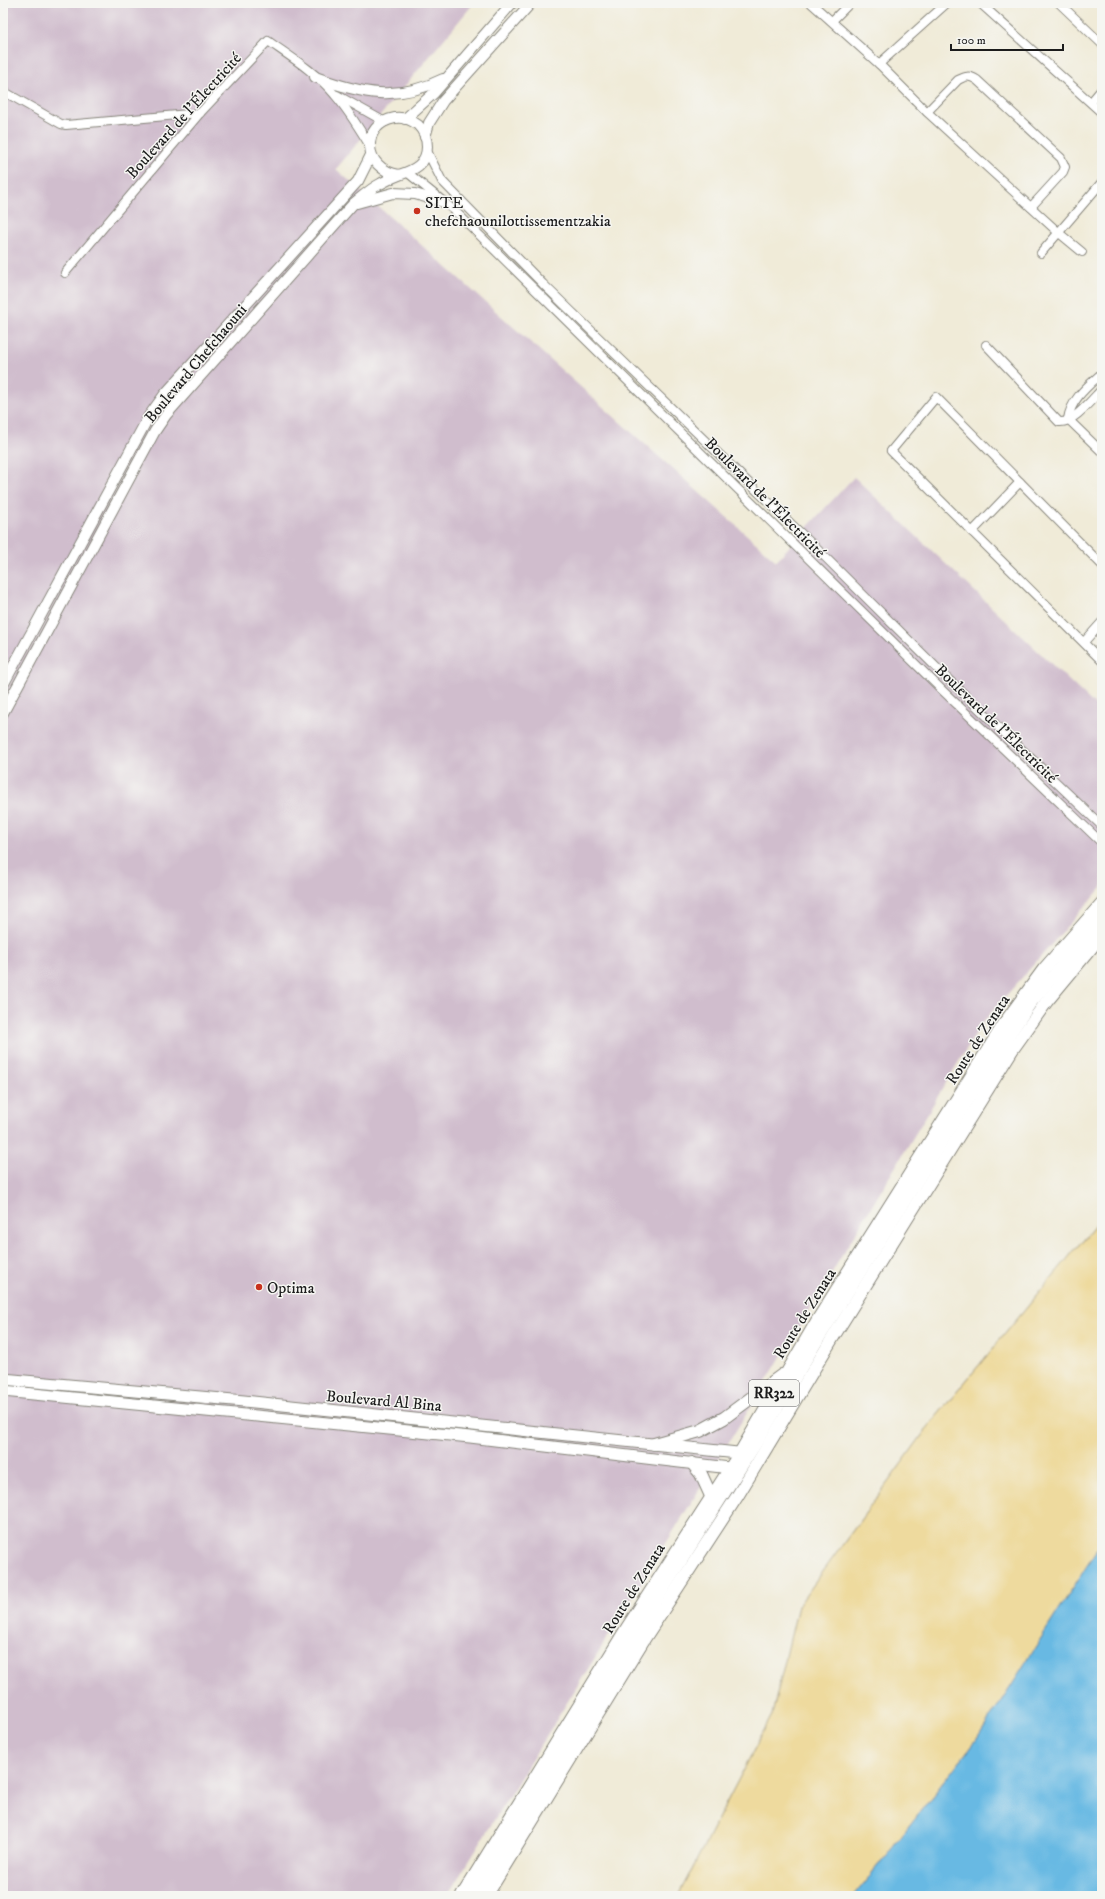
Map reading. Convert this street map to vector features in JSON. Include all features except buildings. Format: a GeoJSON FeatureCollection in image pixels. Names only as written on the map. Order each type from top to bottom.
{"type":"FeatureCollection","features":[{"type":"Feature","properties":{"kind":"main road","name":"Route de Zenata"},"geometry":{"type":"LineString","coordinates":[[744,1453],[786,1372],[1006,1021],[1044,969],[1102,903]]}},
{"type":"Feature","properties":{"kind":"main road","name":"Route de Zenata"},"geometry":{"type":"LineString","coordinates":[[474,1896],[744,1453],[984,1064],[1044,978],[1102,909]]}},
{"type":"Feature","properties":{"kind":"main road","name":"Route de Zenata"},"geometry":{"type":"LineString","coordinates":[[744,1453],[815,1344],[1014,1027],[1036,996],[1102,918]]}},
{"type":"Feature","properties":{"kind":"main road","name":"RR322"},"geometry":{"type":"LineString","coordinates":[[486,1896],[644,1639],[752,1472],[839,1327],[1012,1050],[1047,1001],[1102,935]]}},
{"type":"Feature","properties":{"kind":"main road"},"geometry":{"type":"LineString","coordinates":[[654,1444],[706,1428],[724,1418],[786,1372]]}},
{"type":"Feature","properties":{"kind":"main road","name":"Boulevard Al Bina"},"geometry":{"type":"LineString","coordinates":[[3,1379],[244,1401],[762,1455]]}},
{"type":"Feature","properties":{"kind":"main road","name":"Boulevard Al Bina"},"geometry":{"type":"LineString","coordinates":[[3,1391],[470,1437],[735,1468],[752,1472]]}},
{"type":"Feature","properties":{"kind":"main road"},"geometry":{"type":"LineString","coordinates":[[692,1463],[701,1474],[711,1496]]}},
{"type":"Feature","properties":{"kind":"main road","name":"Route de Zenata"},"geometry":{"type":"LineString","coordinates":[[462,1896],[627,1628],[711,1496],[735,1468]]}},
{"type":"Feature","properties":{"kind":"main road","name":"Route de Zenata"},"geometry":{"type":"LineString","coordinates":[[467,1896],[630,1630],[735,1468]]}},
{"type":"Feature","properties":{"kind":"street"},"geometry":{"type":"LineString","coordinates":[[405,119],[423,104],[447,78],[512,3]]}},
{"type":"Feature","properties":{"kind":"street"},"geometry":{"type":"LineString","coordinates":[[425,137],[429,123],[443,101],[531,3]]}},
{"type":"Feature","properties":{"kind":"street"},"geometry":{"type":"LineString","coordinates":[[811,3],[878,64],[927,112],[1059,233],[1082,252]]}},
{"type":"Feature","properties":{"kind":"street"},"geometry":{"type":"LineString","coordinates":[[832,21],[850,3]]}},
{"type":"Feature","properties":{"kind":"street"},"geometry":{"type":"LineString","coordinates":[[878,64],[947,3]]}},
{"type":"Feature","properties":{"kind":"street"},"geometry":{"type":"LineString","coordinates":[[980,3],[1102,113]]}},
{"type":"Feature","properties":{"kind":"street"},"geometry":{"type":"LineString","coordinates":[[1059,3],[1102,44]]}},
{"type":"Feature","properties":{"kind":"street","name":"Boulevard de l'Électricité"},"geometry":{"type":"LineString","coordinates":[[65,273],[200,113],[268,41],[292,57],[334,94],[354,120],[371,151]]}},
{"type":"Feature","properties":{"kind":"street"},"geometry":{"type":"LineString","coordinates":[[927,112],[958,80],[964,76],[970,76],[977,80],[1061,158],[1064,163],[1065,168],[1063,172],[1031,207]]}},
{"type":"Feature","properties":{"kind":"street"},"geometry":{"type":"LineString","coordinates":[[315,77],[348,89],[378,93],[406,93],[424,88],[447,78]]}},
{"type":"Feature","properties":{"kind":"street"},"geometry":{"type":"LineString","coordinates":[[1091,102],[1102,89]]}},
{"type":"Feature","properties":{"kind":"street"},"geometry":{"type":"LineString","coordinates":[[3,91],[60,124],[66,125],[200,113]]}},
{"type":"Feature","properties":{"kind":"street","name":"Boulevard de l'Électricité"},"geometry":{"type":"LineString","coordinates":[[334,94],[385,122]]}},
{"type":"Feature","properties":{"kind":"street"},"geometry":{"type":"LineString","coordinates":[[385,122],[399,118],[417,124],[425,137],[427,151]]}},
{"type":"Feature","properties":{"kind":"street","name":"Boulevard Chefchaouni"},"geometry":{"type":"LineString","coordinates":[[3,685],[149,416],[165,394],[358,180],[371,151],[371,137],[375,129],[385,122]]}},
{"type":"Feature","properties":{"kind":"street"},"geometry":{"type":"LineString","coordinates":[[371,151],[375,163],[382,169],[404,174]]}},
{"type":"Feature","properties":{"kind":"street","name":"Boulevard de l'Électricité"},"geometry":{"type":"LineString","coordinates":[[427,151],[442,181],[543,284],[814,546],[950,682],[1102,826]]}},
{"type":"Feature","properties":{"kind":"street","name":"Boulevard Chefchaouni"},"geometry":{"type":"LineString","coordinates":[[3,713],[155,431],[166,415],[353,204],[374,188],[404,174],[420,164],[427,151]]}},
{"type":"Feature","properties":{"kind":"street","name":"Boulevard de l'Électricité"},"geometry":{"type":"LineString","coordinates":[[404,174],[455,211],[943,691],[1102,843]]}},
{"type":"Feature","properties":{"kind":"street"},"geometry":{"type":"LineString","coordinates":[[1041,253],[1102,182]]}},
{"type":"Feature","properties":{"kind":"street"},"geometry":{"type":"LineString","coordinates":[[353,204],[393,193],[415,194],[443,202]]}},
{"type":"Feature","properties":{"kind":"street"},"geometry":{"type":"LineString","coordinates":[[986,345],[1055,420],[1062,423],[1076,415],[1102,389]]}},
{"type":"Feature","properties":{"kind":"street"},"geometry":{"type":"LineString","coordinates":[[1068,419],[1070,408],[1075,400],[1102,373]]}},
{"type":"Feature","properties":{"kind":"street"},"geometry":{"type":"LineString","coordinates":[[1102,565],[936,397],[891,451],[1102,661]]}},
{"type":"Feature","properties":{"kind":"street"},"geometry":{"type":"LineString","coordinates":[[1068,419],[1102,452]]}},
{"type":"Feature","properties":{"kind":"street"},"geometry":{"type":"LineString","coordinates":[[972,532],[1020,482]]}},
{"type":"Feature","properties":{"kind":"street"},"geometry":{"type":"LineString","coordinates":[[1084,642],[1102,622]]}},
{"type":"Feature","properties":{"kind":"shaded area"},"geometry":{"type":"Polygon","coordinates":[[[3,3],[474,3],[336,169],[776,561],[854,477],[1102,712],[1102,887],[982,1023],[758,1395],[447,1896],[3,1896],[3,3]]]}},
{"type":"Feature","properties":{"kind":"sand"},"geometry":{"type":"Polygon","coordinates":[[[1102,1217],[1102,1542],[1100,1546],[977,1739],[854,1896],[678,1896],[772,1715],[798,1606],[931,1423],[1102,1217]]]}},
{"type":"Feature","properties":{"kind":"water"},"geometry":{"type":"Polygon","coordinates":[[[1102,1542],[1102,1896],[854,1896],[977,1739],[1102,1542]]]}},
{"type":"Feature","properties":{"kind":"place","name":"SITE chefchaounilottissementzakia"},"geometry":{"type":"Point","coordinates":[417,211]}},
{"type":"Feature","properties":{"kind":"place","name":"Optima"},"geometry":{"type":"Point","coordinates":[259,1287]}}]}
